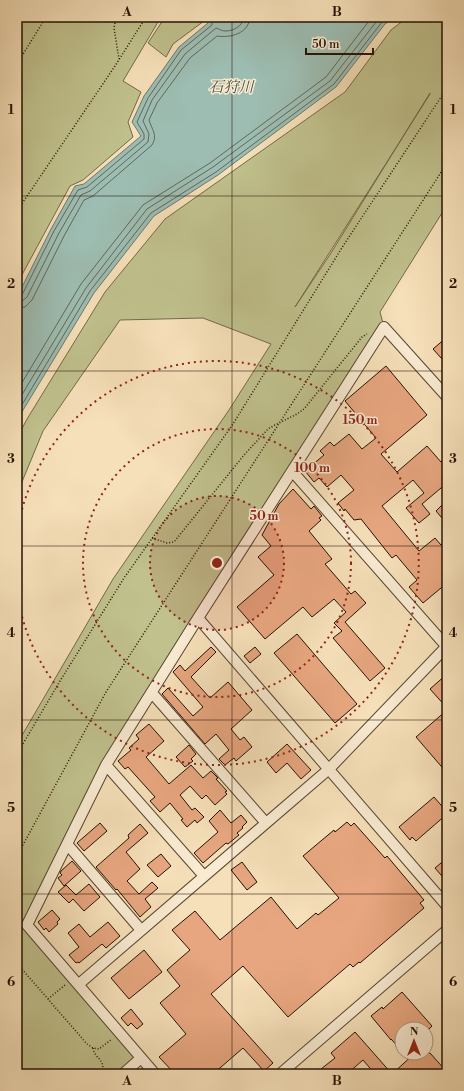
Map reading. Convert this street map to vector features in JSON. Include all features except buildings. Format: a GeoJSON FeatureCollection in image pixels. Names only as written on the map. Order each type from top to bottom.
{"type":"FeatureCollection","features":[{"type":"Feature","properties":{"kind":"street"},"geometry":{"type":"LineString","coordinates":[[155,1074],[27,925],[106,765],[384,327],[447,397]]}},
{"type":"Feature","properties":{"kind":"street"},"geometry":{"type":"LineString","coordinates":[[79,984],[329,769],[447,646],[292,471]]}},
{"type":"Feature","properties":{"kind":"street"},"geometry":{"type":"LineString","coordinates":[[198,618],[447,906]]}},
{"type":"Feature","properties":{"kind":"street"},"geometry":{"type":"LineString","coordinates":[[152,692],[266,823]]}},
{"type":"Feature","properties":{"kind":"street"},"geometry":{"type":"LineString","coordinates":[[106,765],[204,876]]}},
{"type":"Feature","properties":{"kind":"street"},"geometry":{"type":"LineString","coordinates":[[68,844],[141,930]]}},
{"type":"Feature","properties":{"kind":"street"},"geometry":{"type":"LineString","coordinates":[[280,1074],[447,930]]}},
{"type":"Feature","properties":{"kind":"street"},"geometry":{"type":"LineString","coordinates":[[123,1074],[141,1058]]}},
{"type":"Feature","properties":{"kind":"path"},"geometry":{"type":"LineString","coordinates":[[17,64],[46,17]]}},
{"type":"Feature","properties":{"kind":"path"},"geometry":{"type":"LineString","coordinates":[[116,17],[114,28],[119,59]]}},
{"type":"Feature","properties":{"kind":"path"},"geometry":{"type":"LineString","coordinates":[[17,211],[146,17]]}},
{"type":"Feature","properties":{"kind":"path"},"geometry":{"type":"LineString","coordinates":[[17,754],[64,674],[124,578],[233,424],[343,246],[447,88]]}},
{"type":"Feature","properties":{"kind":"path"},"geometry":{"type":"LineString","coordinates":[[17,856],[106,692],[447,163]]}},
{"type":"Feature","properties":{"kind":"path"},"geometry":{"type":"LineString","coordinates":[[152,538],[167,544],[174,542],[244,455],[268,430],[297,414],[310,404],[362,338],[369,334],[381,332]]}},
{"type":"Feature","properties":{"kind":"path"},"geometry":{"type":"LineString","coordinates":[[17,966],[21,968],[87,1044],[93,1048],[99,1049],[120,1032]]}},
{"type":"Feature","properties":{"kind":"path"},"geometry":{"type":"LineString","coordinates":[[48,999],[65,984],[70,989]]}},
{"type":"Feature","properties":{"kind":"path"},"geometry":{"type":"LineString","coordinates":[[93,1048],[94,1052],[101,1059],[104,1067],[102,1074]]}},
{"type":"Feature","properties":{"kind":"green space"},"geometry":{"type":"Polygon","coordinates":[[[17,17],[161,17],[123,81],[141,92],[128,122],[133,137],[83,180],[70,186],[17,284],[17,17]]]}},
{"type":"Feature","properties":{"kind":"green space"},"geometry":{"type":"Polygon","coordinates":[[[165,17],[204,17],[204,21],[173,44],[166,57],[148,43],[165,17]]]}},
{"type":"Feature","properties":{"kind":"green space"},"geometry":{"type":"Polygon","coordinates":[[[408,17],[447,17],[447,205],[380,312],[384,327],[106,765],[27,925],[141,1058],[122,1074],[17,1074],[17,744],[113,579],[229,410],[271,344],[203,318],[120,320],[43,431],[17,494],[17,438],[27,419],[105,292],[165,219],[345,92],[391,30],[408,17]],[[430,93],[404,135],[430,94],[430,93]],[[404,135],[295,307],[331,253],[404,135]]]}},
{"type":"Feature","properties":{"kind":"water","name":"石狩川"},"geometry":{"type":"Polygon","coordinates":[[[208,17],[221,17],[224,22],[241,17],[395,17],[385,24],[336,87],[218,175],[154,216],[94,293],[17,420],[17,297],[51,229],[75,186],[84,184],[141,136],[132,122],[144,96],[179,47],[208,23],[208,17]]]}}]}
